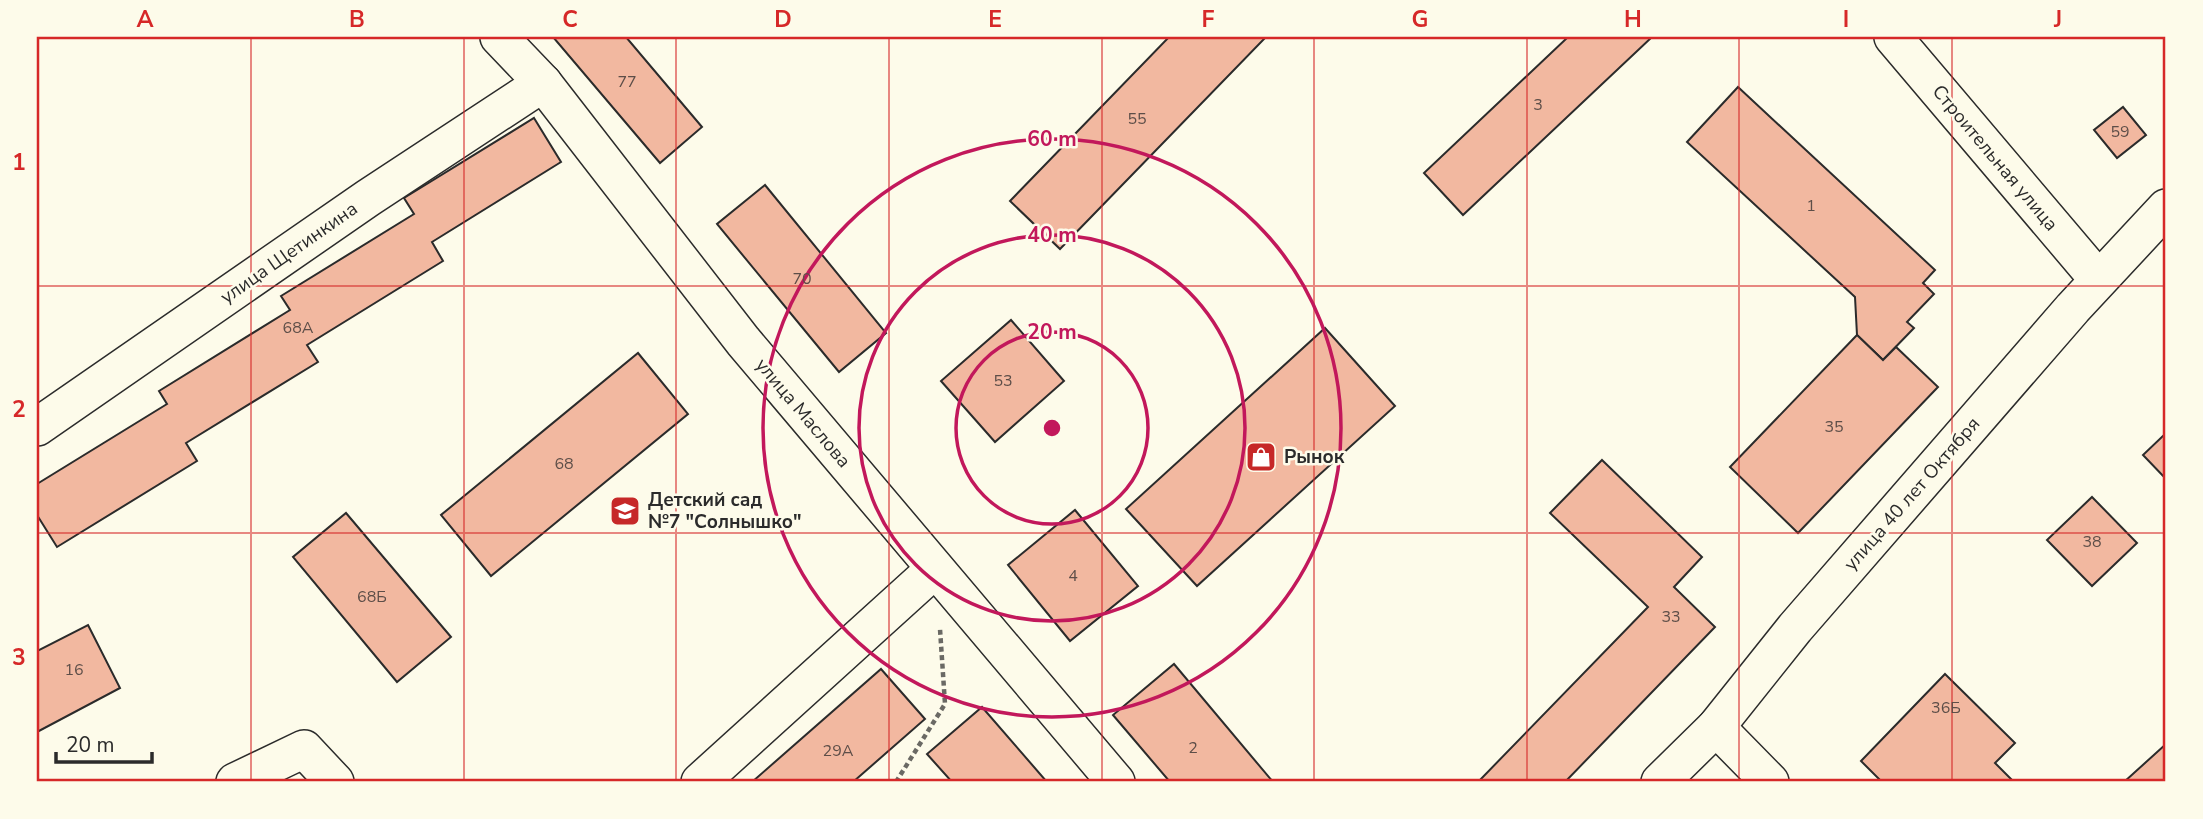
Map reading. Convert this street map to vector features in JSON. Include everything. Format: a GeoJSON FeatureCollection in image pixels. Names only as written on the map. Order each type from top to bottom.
{"type":"FeatureCollection","features":[{"type":"Feature","properties":{"kind":"street","name":"улица Маслова"},"geometry":{"type":"LineString","coordinates":[[499,37],[543,83],[743,341],[1116,782]]}},
{"type":"Feature","properties":{"kind":"street","name":"Строительная улица"},"geometry":{"type":"LineString","coordinates":[[1893,37],[2098,279]]}},
{"type":"Feature","properties":{"kind":"street","name":"улица Щетинкина"},"geometry":{"type":"LineString","coordinates":[[37,427],[368,198],[543,83]]}},
{"type":"Feature","properties":{"kind":"street","name":"улица 40 лет Октября"},"geometry":{"type":"LineString","coordinates":[[1660,782],[1716,727],[1795,628],[2098,279],[2166,208]]}},
{"type":"Feature","properties":{"kind":"street"},"geometry":{"type":"LineString","coordinates":[[700,782],[935,569]]}},
{"type":"Feature","properties":{"kind":"street"},"geometry":{"type":"LineString","coordinates":[[1716,727],[1770,782]]}},
{"type":"Feature","properties":{"kind":"street"},"geometry":{"type":"LineString","coordinates":[[235,782],[304,749],[335,782]]}},
{"type":"Feature","properties":{"kind":"path"},"geometry":{"type":"LineString","coordinates":[[896,782],[945,704],[939,622]]}},
{"type":"Feature","properties":{"kind":"building"},"geometry":{"type":"Polygon","coordinates":[[[553,37],[626,37],[702,127],[660,163],[553,37]]]}},
{"type":"Feature","properties":{"kind":"building"},"geometry":{"type":"Polygon","coordinates":[[[1169,37],[1265,38],[1060,249],[1010,201],[1169,37]]]}},
{"type":"Feature","properties":{"kind":"building"},"geometry":{"type":"Polygon","coordinates":[[[1568,37],[1652,37],[1463,215],[1424,173],[1568,37]]]}},
{"type":"Feature","properties":{"kind":"building"},"geometry":{"type":"Polygon","coordinates":[[[1738,87],[1935,270],[1923,283],[1934,294],[1907,322],[1914,328],[1883,360],[1857,335],[1855,297],[1687,142],[1738,87]]]}},
{"type":"Feature","properties":{"kind":"building"},"geometry":{"type":"Polygon","coordinates":[[[2123,107],[2146,135],[2117,158],[2094,130],[2123,107]]]}},
{"type":"Feature","properties":{"kind":"building"},"geometry":{"type":"Polygon","coordinates":[[[534,118],[561,162],[432,242],[443,261],[307,345],[318,362],[186,443],[197,461],[57,547],[37,515],[37,484],[167,404],[159,391],[290,310],[281,296],[414,214],[404,198],[534,118]]]}},
{"type":"Feature","properties":{"kind":"building"},"geometry":{"type":"Polygon","coordinates":[[[765,185],[886,333],[839,372],[717,224],[765,185]]]}},
{"type":"Feature","properties":{"kind":"building"},"geometry":{"type":"Polygon","coordinates":[[[1011,320],[1064,381],[995,442],[941,381],[1011,320]]]}},
{"type":"Feature","properties":{"kind":"building","name":"Рынок"},"geometry":{"type":"Polygon","coordinates":[[[1325,328],[1395,406],[1197,586],[1126,509],[1325,328]]]}},
{"type":"Feature","properties":{"kind":"building"},"geometry":{"type":"Polygon","coordinates":[[[1857,335],[1883,360],[1896,347],[1938,387],[1798,533],[1730,467],[1857,335]]]}},
{"type":"Feature","properties":{"kind":"building"},"geometry":{"type":"Polygon","coordinates":[[[638,353],[688,414],[491,576],[441,515],[638,353]]]}},
{"type":"Feature","properties":{"kind":"building"},"geometry":{"type":"Polygon","coordinates":[[[2166,433],[2166,479],[2143,455],[2166,433]]]}},
{"type":"Feature","properties":{"kind":"building"},"geometry":{"type":"Polygon","coordinates":[[[1602,460],[1702,557],[1674,587],[1715,627],[1565,782],[1478,782],[1648,607],[1550,513],[1602,460]]]}},
{"type":"Feature","properties":{"kind":"building"},"geometry":{"type":"Polygon","coordinates":[[[2092,497],[2137,543],[2092,586],[2047,540],[2092,497]]]}},
{"type":"Feature","properties":{"kind":"building"},"geometry":{"type":"Polygon","coordinates":[[[1075,510],[1138,586],[1070,641],[1008,565],[1075,510]]]}},
{"type":"Feature","properties":{"kind":"building"},"geometry":{"type":"Polygon","coordinates":[[[346,513],[451,637],[397,682],[293,557],[346,513]]]}},
{"type":"Feature","properties":{"kind":"building"},"geometry":{"type":"Polygon","coordinates":[[[88,625],[120,688],[37,732],[37,651],[88,625]]]}},
{"type":"Feature","properties":{"kind":"building"},"geometry":{"type":"Polygon","coordinates":[[[1174,664],[1273,782],[1170,782],[1113,715],[1174,664]]]}},
{"type":"Feature","properties":{"kind":"building"},"geometry":{"type":"Polygon","coordinates":[[[881,669],[925,719],[853,782],[752,782],[881,669]]]}},
{"type":"Feature","properties":{"kind":"building"},"geometry":{"type":"Polygon","coordinates":[[[1945,674],[2015,743],[1995,763],[2014,782],[1882,782],[1861,761],[1945,674]]]}},
{"type":"Feature","properties":{"kind":"building"},"geometry":{"type":"Polygon","coordinates":[[[982,707],[1047,782],[952,782],[927,754],[982,707]]]}},
{"type":"Feature","properties":{"kind":"building"},"geometry":{"type":"Polygon","coordinates":[[[2166,744],[2166,782],[2124,782],[2166,744]]]}},
{"type":"Feature","properties":{"kind":"place","name":"Рынок"},"geometry":{"type":"Point","coordinates":[1261,457]}},
{"type":"Feature","properties":{"kind":"place","name":"Детский сад №7 \"Солнышко\""},"geometry":{"type":"Point","coordinates":[625,511]}}]}
